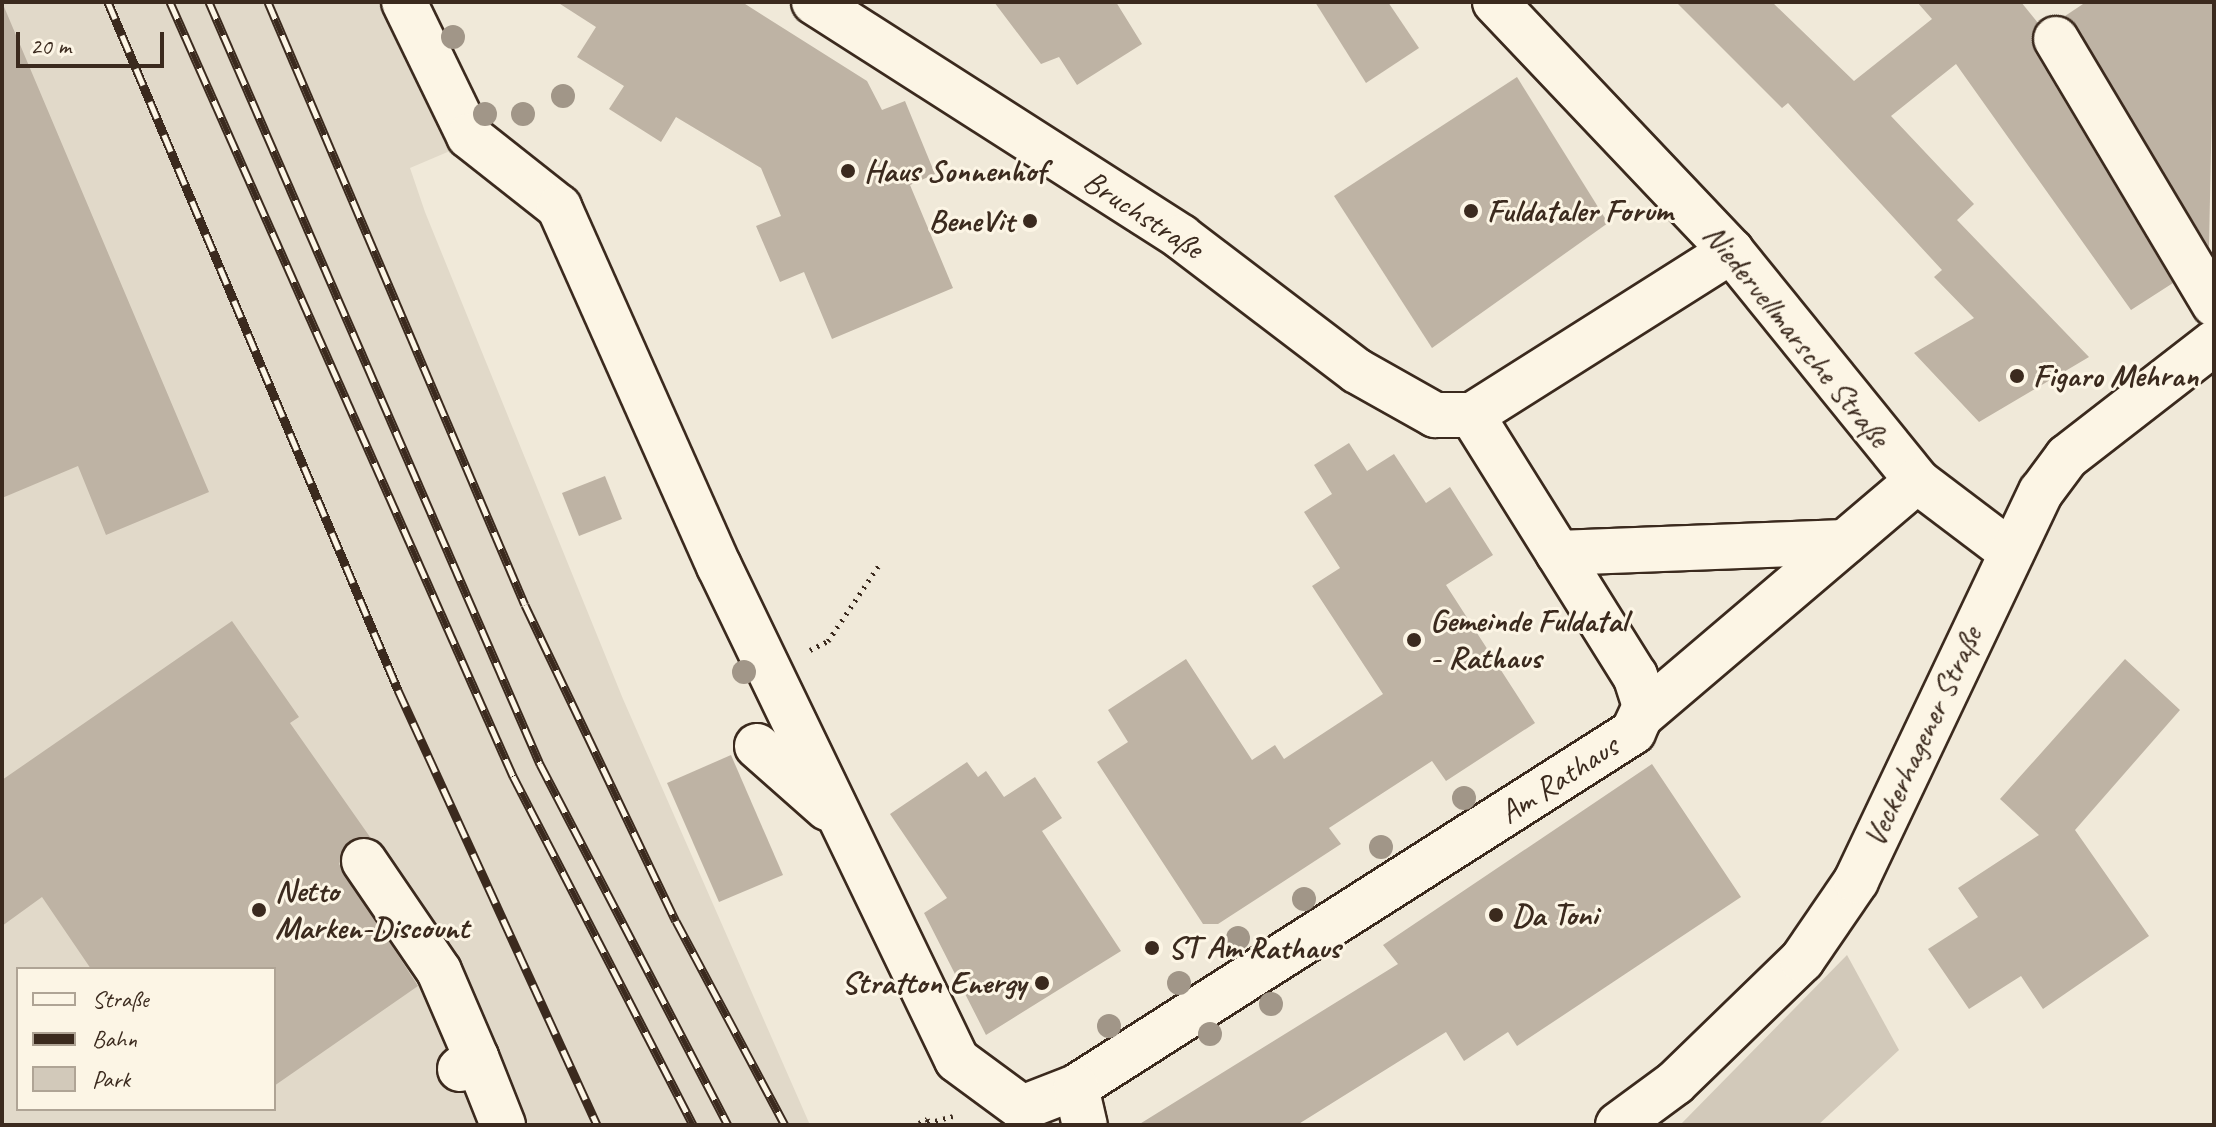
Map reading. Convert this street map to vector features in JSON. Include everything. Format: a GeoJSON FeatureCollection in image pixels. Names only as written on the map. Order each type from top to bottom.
{"type":"FeatureCollection","features":[{"type":"Feature","properties":{"kind":"street"},"geometry":{"type":"LineString","coordinates":[[404,2],[469,136],[559,207],[769,671],[843,823]]}},
{"type":"Feature","properties":{"kind":"street","name":"Bruchstraße"},"geometry":{"type":"LineString","coordinates":[[814,2],[1181,237],[1357,371],[1435,415],[1472,415]]}},
{"type":"Feature","properties":{"kind":"street","name":"Niedervellmarsche Straße"},"geometry":{"type":"LineString","coordinates":[[1495,2],[1731,251],[1917,481],[2011,552]]}},
{"type":"Feature","properties":{"kind":"street"},"geometry":{"type":"LineString","coordinates":[[2056,39],[2214,304]]}},
{"type":"Feature","properties":{"kind":"street"},"geometry":{"type":"LineString","coordinates":[[1472,415],[1731,251]]}},
{"type":"Feature","properties":{"kind":"street","name":"Veckerhagener Straße"},"geometry":{"type":"LineString","coordinates":[[1618,1125],[1675,1083],[1802,960],[1856,881],[2041,492],[2084,437],[2214,343]]}},
{"type":"Feature","properties":{"kind":"street","name":"Am Rathaus"},"geometry":{"type":"LineString","coordinates":[[843,823],[957,1060],[1022,1108],[1080,1106],[1609,749],[1643,714],[1635,676],[1472,415]]}},
{"type":"Feature","properties":{"kind":"street"},"geometry":{"type":"LineString","coordinates":[[1643,714],[1917,481]]}},
{"type":"Feature","properties":{"kind":"street"},"geometry":{"type":"LineString","coordinates":[[1558,553],[1845,542]]}},
{"type":"Feature","properties":{"kind":"street"},"geometry":{"type":"LineString","coordinates":[[757,746],[843,823]]}},
{"type":"Feature","properties":{"kind":"street"},"geometry":{"type":"LineString","coordinates":[[364,861],[439,971],[468,1063],[503,1125]]}},
{"type":"Feature","properties":{"kind":"path"},"geometry":{"type":"LineString","coordinates":[[769,671],[828,641],[881,562]]}},
{"type":"Feature","properties":{"kind":"path"},"geometry":{"type":"LineString","coordinates":[[918,1125],[934,1118]]}},
{"type":"Feature","properties":{"kind":"path"},"geometry":{"type":"LineString","coordinates":[[918,1125],[927,1119],[930,1125]]}},
{"type":"Feature","properties":{"kind":"shaded area"},"geometry":{"type":"Polygon","coordinates":[[[2,2],[394,2],[457,148],[410,168],[425,212],[623,699],[810,1125],[2,1125],[2,2]]]}},
{"type":"Feature","properties":{"kind":"green space"},"geometry":{"type":"Polygon","coordinates":[[[1847,955],[1899,1050],[1818,1125],[1680,1125],[1847,955]]]}},
{"type":"Feature","properties":{"kind":"building"},"geometry":{"type":"Polygon","coordinates":[[[2,2],[209,492],[106,535],[78,466],[2,498],[2,2]]]}},
{"type":"Feature","properties":{"kind":"building","name":"Haus Sonnenhof"},"geometry":{"type":"Polygon","coordinates":[[[557,2],[742,2],[867,81],[882,110],[905,101],[935,174],[910,185],[953,288],[832,339],[804,272],[780,282],[756,226],[781,216],[761,168],[676,117],[661,142],[609,109],[624,86],[577,57],[596,27],[557,2]]]}},
{"type":"Feature","properties":{"kind":"building"},"geometry":{"type":"Polygon","coordinates":[[[994,2],[1116,2],[1142,44],[1077,85],[1059,57],[1041,64],[994,2]]]}},
{"type":"Feature","properties":{"kind":"building"},"geometry":{"type":"Polygon","coordinates":[[[1315,2],[1388,2],[1419,48],[1366,83],[1315,2]]]}},
{"type":"Feature","properties":{"kind":"building"},"geometry":{"type":"Polygon","coordinates":[[[1676,2],[1772,2],[1854,81],[1932,19],[1917,2],[2021,2],[2038,23],[2035,52],[2173,283],[2131,310],[1956,64],[1891,116],[1974,204],[1957,220],[2089,357],[1979,422],[1914,353],[1974,318],[1934,277],[1942,270],[1788,103],[1782,108],[1676,2]]]}},
{"type":"Feature","properties":{"kind":"building"},"geometry":{"type":"Polygon","coordinates":[[[2086,2],[2214,2],[2209,247],[2065,16],[2086,2]]]}},
{"type":"Feature","properties":{"kind":"building","name":"Fuldataler Forum"},"geometry":{"type":"Polygon","coordinates":[[[1517,77],[1608,223],[1432,348],[1334,196],[1517,77]]]}},
{"type":"Feature","properties":{"kind":"building"},"geometry":{"type":"Polygon","coordinates":[[[1349,443],[1367,471],[1394,454],[1426,503],[1450,487],[1493,555],[1446,585],[1535,723],[1446,781],[1432,761],[1329,828],[1341,844],[1218,924],[1203,924],[1097,762],[1128,742],[1108,710],[1186,659],[1252,760],[1275,745],[1284,759],[1383,694],[1312,586],[1340,568],[1304,512],[1332,494],[1314,465],[1349,443]]]}},
{"type":"Feature","properties":{"kind":"building"},"geometry":{"type":"Polygon","coordinates":[[[605,476],[622,519],[579,536],[562,493],[605,476]]]}},
{"type":"Feature","properties":{"kind":"building"},"geometry":{"type":"Polygon","coordinates":[[[232,621],[299,717],[290,723],[370,837],[349,841],[339,864],[418,986],[276,1085],[276,967],[90,967],[42,897],[2,926],[2,780],[232,621]]]}},
{"type":"Feature","properties":{"kind":"building"},"geometry":{"type":"Polygon","coordinates":[[[2125,659],[2180,710],[2075,830],[2149,936],[2043,1009],[2021,976],[1969,1009],[1928,949],[1978,917],[1958,888],[2039,835],[2000,799],[2125,659]]]}},
{"type":"Feature","properties":{"kind":"building"},"geometry":{"type":"Polygon","coordinates":[[[731,755],[783,875],[719,902],[667,783],[731,755]]]}},
{"type":"Feature","properties":{"kind":"building"},"geometry":{"type":"Polygon","coordinates":[[[967,762],[978,777],[986,771],[1004,797],[1035,777],[1062,818],[1042,831],[1121,951],[986,1035],[924,913],[947,898],[890,814],[967,762]]]}},
{"type":"Feature","properties":{"kind":"building"},"geometry":{"type":"Polygon","coordinates":[[[1652,764],[1741,897],[1517,1046],[1508,1032],[1464,1061],[1446,1032],[1297,1125],[1138,1125],[1398,964],[1383,945],[1652,764]]]}},
{"type":"Feature","properties":{"kind":"railway"},"geometry":{"type":"LineString","coordinates":[[108,2],[398,690],[597,1125]]}},
{"type":"Feature","properties":{"kind":"railway"},"geometry":{"type":"LineString","coordinates":[[170,2],[513,776],[693,1125]]}},
{"type":"Feature","properties":{"kind":"railway"},"geometry":{"type":"LineString","coordinates":[[209,2],[540,764],[728,1125]]}},
{"type":"Feature","properties":{"kind":"railway"},"geometry":{"type":"LineString","coordinates":[[268,2],[525,605],[676,921],[785,1125]]}},
{"type":"Feature","properties":{"kind":"place","name":"Haus Sonnenhof"},"geometry":{"type":"Point","coordinates":[848,171]}},
{"type":"Feature","properties":{"kind":"place","name":"Fuldataler Forum"},"geometry":{"type":"Point","coordinates":[1471,211]}},
{"type":"Feature","properties":{"kind":"place","name":"BeneVit"},"geometry":{"type":"Point","coordinates":[1030,221]}},
{"type":"Feature","properties":{"kind":"place","name":"Figaro Mehran"},"geometry":{"type":"Point","coordinates":[2017,376]}},
{"type":"Feature","properties":{"kind":"place","name":"Gemeinde Fuldatal - Rathaus"},"geometry":{"type":"Point","coordinates":[1414,640]}},
{"type":"Feature","properties":{"kind":"place","name":"Netto Marken-Discount"},"geometry":{"type":"Point","coordinates":[259,910]}},
{"type":"Feature","properties":{"kind":"place","name":"Da Toni"},"geometry":{"type":"Point","coordinates":[1496,915]}},
{"type":"Feature","properties":{"kind":"place","name":"ST Am Rathaus"},"geometry":{"type":"Point","coordinates":[1152,948]}},
{"type":"Feature","properties":{"kind":"place","name":"Stratton Energy"},"geometry":{"type":"Point","coordinates":[1042,983]}}]}
